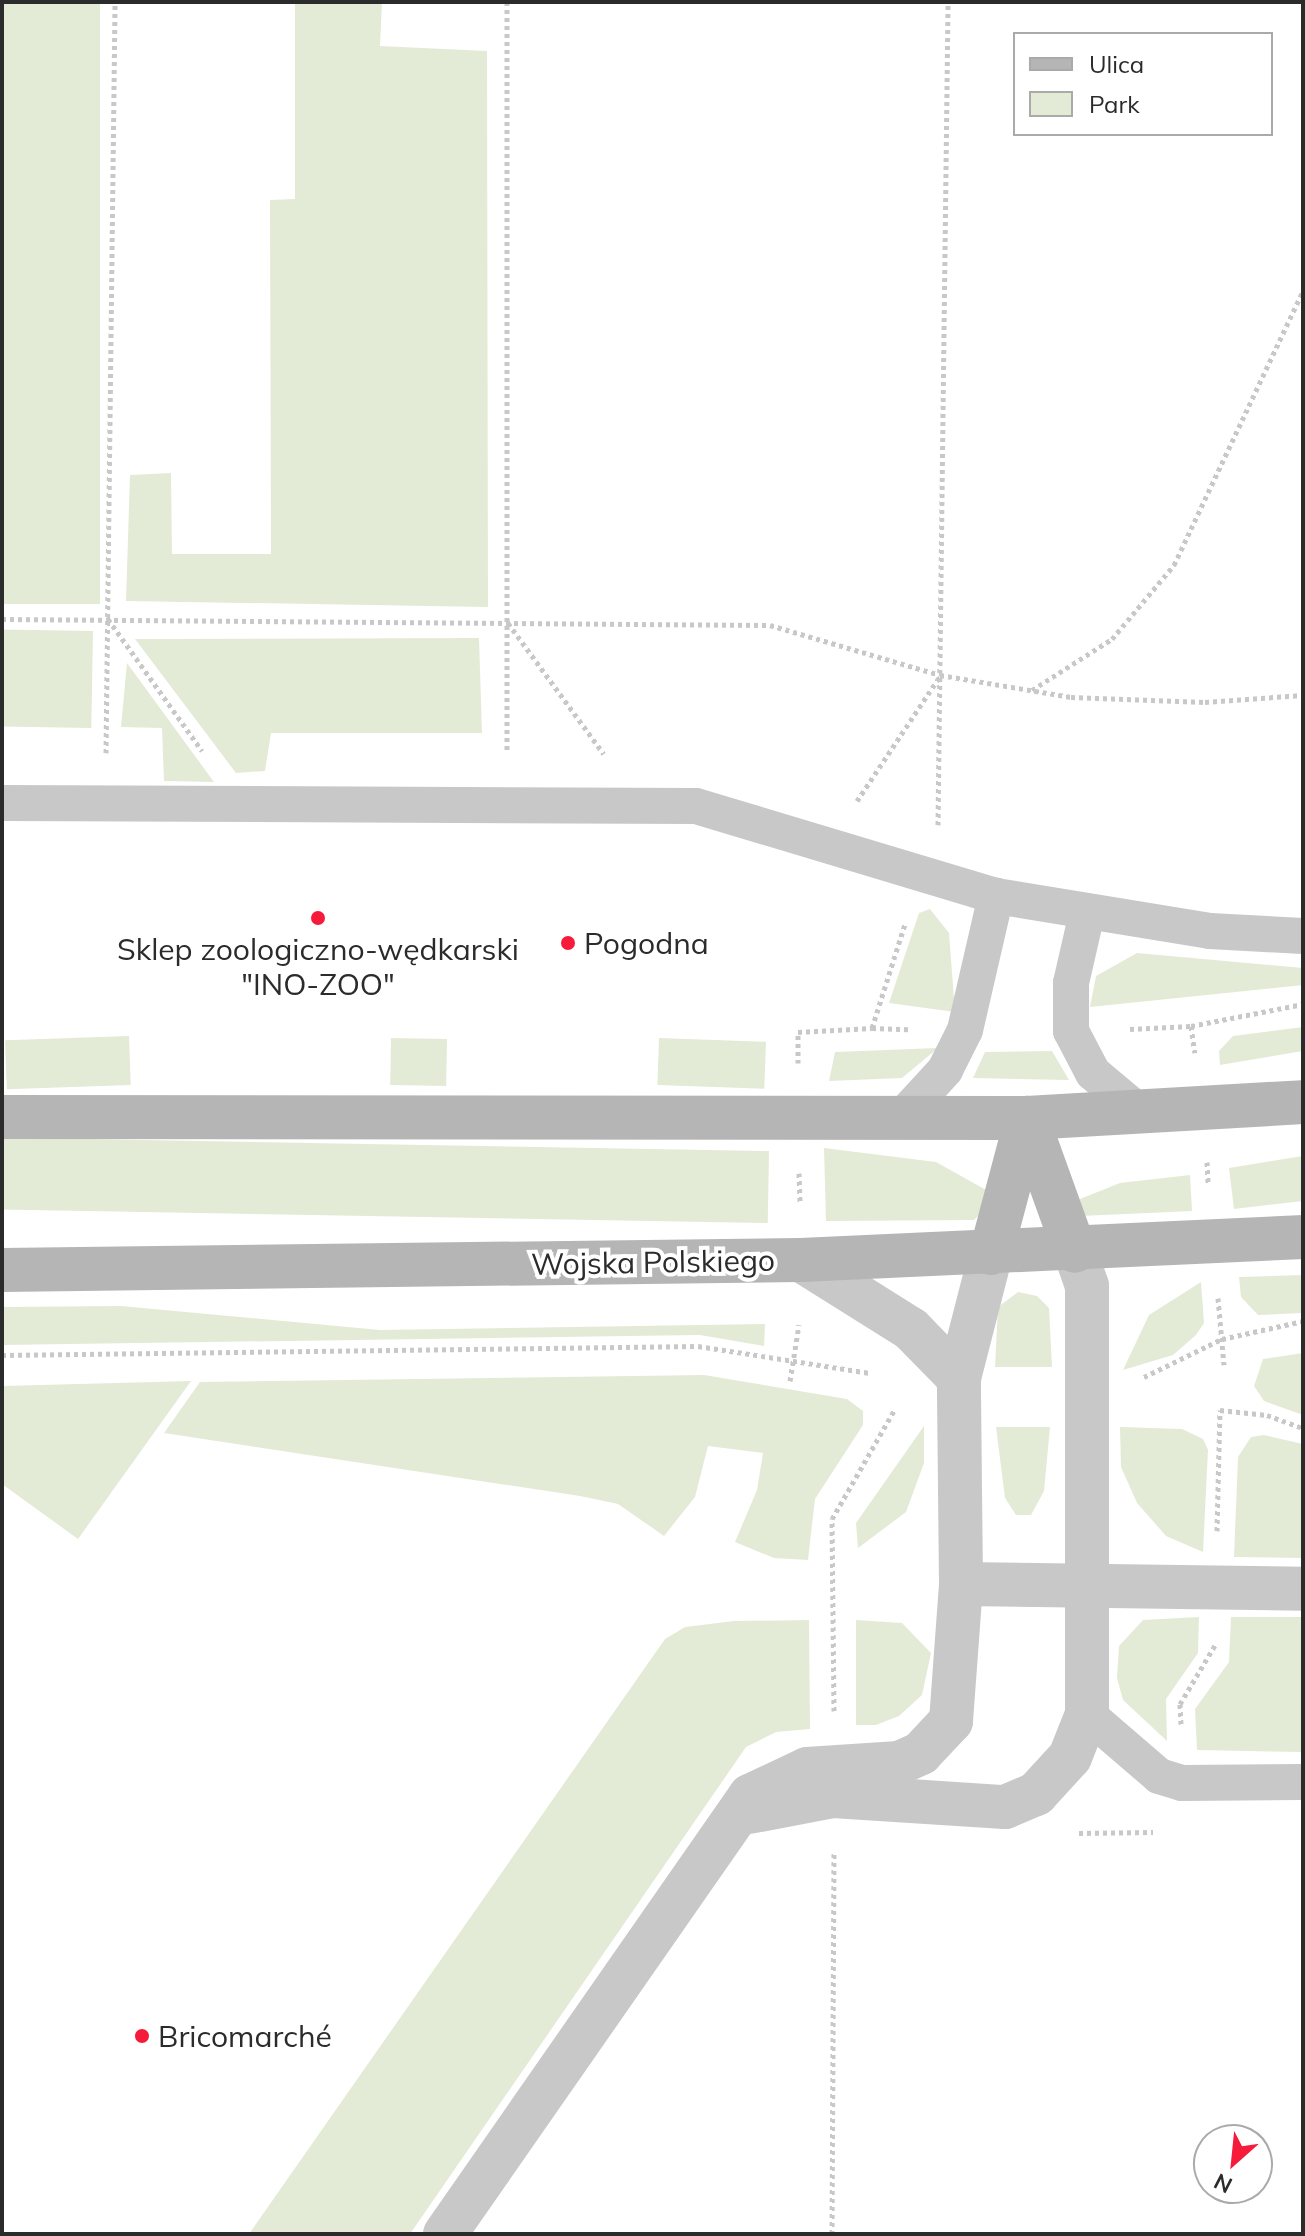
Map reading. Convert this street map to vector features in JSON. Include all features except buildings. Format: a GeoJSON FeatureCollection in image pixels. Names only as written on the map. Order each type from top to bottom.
{"type":"FeatureCollection","features":[{"type":"Feature","properties":{"kind":"street"},"geometry":{"type":"LineString","coordinates":[[2,1117],[1027,1118],[1143,1115],[1303,1102]]}},
{"type":"Feature","properties":{"kind":"street"},"geometry":{"type":"LineString","coordinates":[[739,1814],[833,1796],[1005,1807],[1055,1777],[1087,1714],[1087,1286],[1027,1118]]}},
{"type":"Feature","properties":{"kind":"street"},"geometry":{"type":"LineString","coordinates":[[445,2234],[750,1796],[776,1778],[807,1769],[899,1763],[939,1739],[957,1701],[961,1584],[959,1378],[1027,1118]]}},
{"type":"Feature","properties":{"kind":"street","name":"Wojska Polskiego"},"geometry":{"type":"LineString","coordinates":[[2,1270],[801,1260],[1075,1251],[1303,1237]]}},
{"type":"Feature","properties":{"kind":"street"},"geometry":{"type":"LineString","coordinates":[[801,1260],[911,1329],[959,1378]]}},
{"type":"Feature","properties":{"kind":"street"},"geometry":{"type":"LineString","coordinates":[[961,1584],[1303,1589]]}},
{"type":"Feature","properties":{"kind":"lane"},"geometry":{"type":"LineString","coordinates":[[2,803],[696,806],[996,896],[1087,913],[1303,936]]}},
{"type":"Feature","properties":{"kind":"lane"},"geometry":{"type":"LineString","coordinates":[[902,1117],[945,1070],[965,1030],[996,896]]}},
{"type":"Feature","properties":{"kind":"lane"},"geometry":{"type":"LineString","coordinates":[[1087,913],[1071,983],[1071,1031],[1093,1073],[1143,1115]]}},
{"type":"Feature","properties":{"kind":"lane"},"geometry":{"type":"LineString","coordinates":[[1087,1714],[1159,1776],[1182,1783],[1303,1782]]}},
{"type":"Feature","properties":{"kind":"path"},"geometry":{"type":"LineString","coordinates":[[106,802],[115,2]]}},
{"type":"Feature","properties":{"kind":"path"},"geometry":{"type":"LineString","coordinates":[[507,2],[507,804]]}},
{"type":"Feature","properties":{"kind":"path"},"geometry":{"type":"LineString","coordinates":[[937,879],[948,2]]}},
{"type":"Feature","properties":{"kind":"path"},"geometry":{"type":"LineString","coordinates":[[1031,690],[1112,639],[1174,565],[1303,291]]}},
{"type":"Feature","properties":{"kind":"path"},"geometry":{"type":"LineString","coordinates":[[108,618],[239,803]]}},
{"type":"Feature","properties":{"kind":"path"},"geometry":{"type":"LineString","coordinates":[[2,619],[770,625],[940,675],[1031,690],[1205,702],[1303,695]]}},
{"type":"Feature","properties":{"kind":"path"},"geometry":{"type":"LineString","coordinates":[[507,623],[643,806]]}},
{"type":"Feature","properties":{"kind":"path"},"geometry":{"type":"LineString","coordinates":[[827,846],[940,675]]}},
{"type":"Feature","properties":{"kind":"path"},"geometry":{"type":"LineString","coordinates":[[1086,1380],[1154,1375],[1222,1339],[1303,1321]]}},
{"type":"Feature","properties":{"kind":"path"},"geometry":{"type":"LineString","coordinates":[[2,1355],[698,1346],[897,1377],[959,1378]]}},
{"type":"Feature","properties":{"kind":"path"},"geometry":{"type":"LineString","coordinates":[[1220,1410],[1267,1415],[1303,1428]]}},
{"type":"Feature","properties":{"kind":"green space"},"geometry":{"type":"Polygon","coordinates":[[[2,2],[100,2],[100,604],[2,604],[2,2]]]}},
{"type":"Feature","properties":{"kind":"green space"},"geometry":{"type":"Polygon","coordinates":[[[295,2],[382,2],[380,46],[487,51],[488,607],[126,601],[130,475],[171,473],[172,554],[271,554],[270,200],[295,199],[295,2]]]}},
{"type":"Feature","properties":{"kind":"green space"},"geometry":{"type":"Polygon","coordinates":[[[2,629],[93,631],[91,728],[2,726],[2,629]]]}},
{"type":"Feature","properties":{"kind":"green space"},"geometry":{"type":"Polygon","coordinates":[[[479,638],[482,733],[271,733],[265,771],[236,773],[135,639],[479,638]]]}},
{"type":"Feature","properties":{"kind":"green space"},"geometry":{"type":"Polygon","coordinates":[[[127,663],[214,782],[164,781],[162,728],[121,727],[127,663]]]}},
{"type":"Feature","properties":{"kind":"green space"},"geometry":{"type":"Polygon","coordinates":[[[930,909],[949,933],[955,1012],[889,1003],[919,913],[930,909]]]}},
{"type":"Feature","properties":{"kind":"green space"},"geometry":{"type":"Polygon","coordinates":[[[1137,953],[1303,968],[1303,985],[1090,1007],[1096,976],[1137,953]]]}},
{"type":"Feature","properties":{"kind":"green space"},"geometry":{"type":"Polygon","coordinates":[[[1303,1027],[1303,1051],[1220,1065],[1219,1051],[1233,1036],[1303,1027]]]}},
{"type":"Feature","properties":{"kind":"green space"},"geometry":{"type":"Polygon","coordinates":[[[129,1036],[131,1085],[7,1089],[5,1040],[129,1036]]]}},
{"type":"Feature","properties":{"kind":"green space"},"geometry":{"type":"Polygon","coordinates":[[[391,1038],[447,1039],[446,1086],[390,1085],[391,1038]]]}},
{"type":"Feature","properties":{"kind":"green space"},"geometry":{"type":"Polygon","coordinates":[[[659,1038],[766,1042],[764,1089],[657,1085],[659,1038]]]}},
{"type":"Feature","properties":{"kind":"green space"},"geometry":{"type":"Polygon","coordinates":[[[938,1048],[902,1078],[829,1081],[835,1052],[938,1048]]]}},
{"type":"Feature","properties":{"kind":"green space"},"geometry":{"type":"Polygon","coordinates":[[[1052,1051],[1069,1080],[973,1078],[985,1052],[1052,1051]]]}},
{"type":"Feature","properties":{"kind":"green space"},"geometry":{"type":"Polygon","coordinates":[[[2,1138],[769,1151],[768,1223],[2,1210],[2,1138]]]}},
{"type":"Feature","properties":{"kind":"green space"},"geometry":{"type":"Polygon","coordinates":[[[824,1148],[936,1162],[988,1191],[987,1207],[974,1220],[826,1221],[824,1148]]]}},
{"type":"Feature","properties":{"kind":"green space"},"geometry":{"type":"Polygon","coordinates":[[[1303,1156],[1303,1201],[1234,1209],[1229,1168],[1303,1156]]]}},
{"type":"Feature","properties":{"kind":"green space"},"geometry":{"type":"Polygon","coordinates":[[[1190,1175],[1192,1211],[1080,1216],[1075,1201],[1120,1183],[1190,1175]]]}},
{"type":"Feature","properties":{"kind":"green space"},"geometry":{"type":"Polygon","coordinates":[[[1303,1275],[1303,1313],[1258,1315],[1241,1297],[1239,1277],[1303,1275]]]}},
{"type":"Feature","properties":{"kind":"green space"},"geometry":{"type":"Polygon","coordinates":[[[1201,1282],[1204,1323],[1196,1335],[1173,1355],[1123,1370],[1149,1315],[1201,1282]]]}},
{"type":"Feature","properties":{"kind":"green space"},"geometry":{"type":"Polygon","coordinates":[[[1018,1292],[1037,1296],[1049,1308],[1052,1367],[995,1367],[998,1307],[1018,1292]]]}},
{"type":"Feature","properties":{"kind":"green space"},"geometry":{"type":"Polygon","coordinates":[[[121,1306],[380,1330],[765,1324],[764,1346],[700,1335],[2,1345],[2,1307],[121,1306]]]}},
{"type":"Feature","properties":{"kind":"green space"},"geometry":{"type":"Polygon","coordinates":[[[1303,1353],[1303,1415],[1264,1401],[1254,1386],[1263,1359],[1303,1353]]]}},
{"type":"Feature","properties":{"kind":"green space"},"geometry":{"type":"Polygon","coordinates":[[[704,1375],[847,1399],[863,1411],[863,1425],[815,1499],[808,1560],[774,1558],[735,1542],[757,1490],[763,1453],[708,1446],[695,1497],[664,1536],[618,1504],[580,1496],[164,1433],[200,1382],[704,1375]]]}},
{"type":"Feature","properties":{"kind":"green space"},"geometry":{"type":"Polygon","coordinates":[[[191,1381],[78,1539],[2,1484],[2,1386],[191,1381]]]}},
{"type":"Feature","properties":{"kind":"green space"},"geometry":{"type":"Polygon","coordinates":[[[924,1426],[924,1463],[906,1512],[858,1548],[856,1523],[924,1426]]]}},
{"type":"Feature","properties":{"kind":"green space"},"geometry":{"type":"Polygon","coordinates":[[[996,1427],[1050,1427],[1044,1491],[1031,1515],[1016,1515],[1005,1498],[996,1427]]]}},
{"type":"Feature","properties":{"kind":"green space"},"geometry":{"type":"Polygon","coordinates":[[[1120,1427],[1182,1429],[1203,1439],[1208,1450],[1203,1552],[1166,1536],[1137,1503],[1121,1467],[1120,1427]]]}},
{"type":"Feature","properties":{"kind":"green space"},"geometry":{"type":"Polygon","coordinates":[[[1264,1435],[1303,1444],[1303,1558],[1234,1557],[1238,1457],[1251,1437],[1264,1435]]]}},
{"type":"Feature","properties":{"kind":"green space"},"geometry":{"type":"Polygon","coordinates":[[[1199,1617],[1198,1653],[1166,1699],[1167,1741],[1123,1700],[1117,1678],[1119,1646],[1143,1620],[1199,1617]]]}},
{"type":"Feature","properties":{"kind":"green space"},"geometry":{"type":"Polygon","coordinates":[[[1231,1617],[1303,1617],[1303,1752],[1197,1750],[1195,1709],[1229,1662],[1231,1617]]]}},
{"type":"Feature","properties":{"kind":"green space"},"geometry":{"type":"Polygon","coordinates":[[[809,1620],[810,1729],[776,1732],[746,1747],[410,2234],[249,2234],[665,1639],[685,1627],[734,1621],[809,1620]]]}},
{"type":"Feature","properties":{"kind":"green space"},"geometry":{"type":"Polygon","coordinates":[[[856,1620],[902,1623],[931,1653],[922,1695],[899,1716],[876,1725],[856,1725],[856,1620]]]}},
{"type":"Feature","properties":{"kind":"place","name":"Sklep zoologiczno-wędkarski \"INO-ZOO\""},"geometry":{"type":"Point","coordinates":[318,918]}},
{"type":"Feature","properties":{"kind":"place","name":"Pogodna"},"geometry":{"type":"Point","coordinates":[568,943]}},
{"type":"Feature","properties":{"kind":"place","name":"Bricomarché"},"geometry":{"type":"Point","coordinates":[142,2036]}}]}
